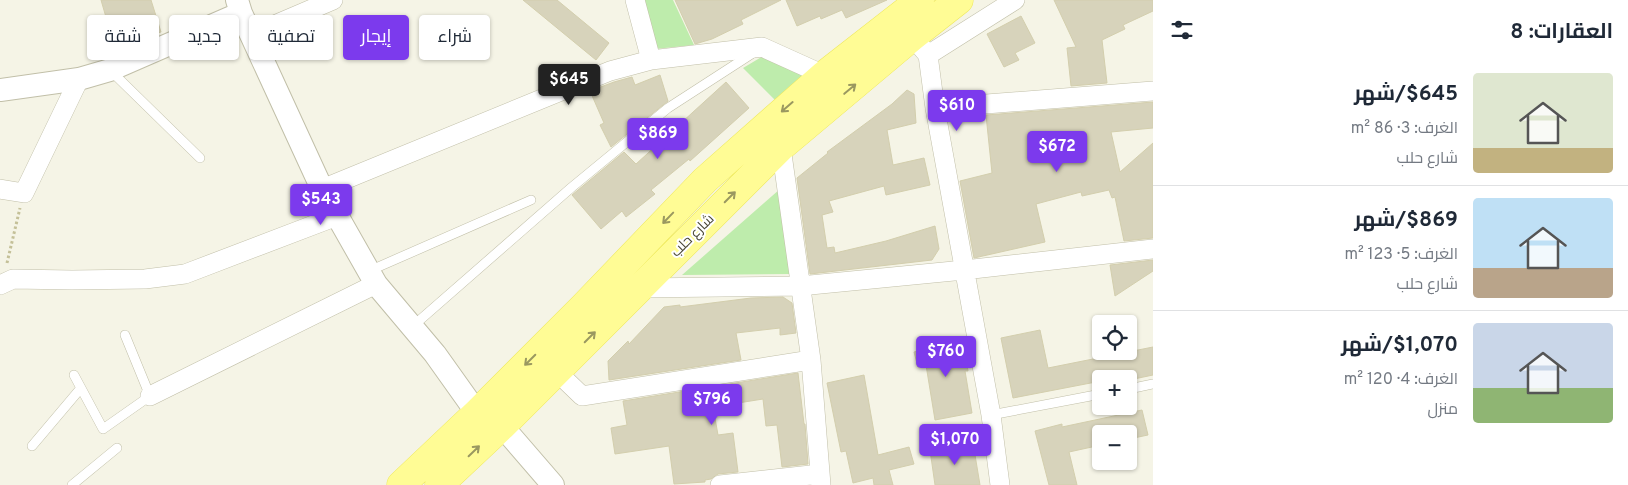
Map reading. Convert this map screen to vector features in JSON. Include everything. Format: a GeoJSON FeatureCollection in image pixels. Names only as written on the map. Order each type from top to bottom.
{"type":"FeatureCollection","features":[{"type":"Feature","properties":{"kind":"main road","name":"شارع حلب"},"geometry":{"type":"LineString","coordinates":[[912,37],[920,0]]}},
{"type":"Feature","properties":{"kind":"main road","name":"شارع حلب"},"geometry":{"type":"LineString","coordinates":[[439,485],[502,426],[781,147],[959,0]]}},
{"type":"Feature","properties":{"kind":"main road","name":"شارع حلب"},"geometry":{"type":"LineString","coordinates":[[401,485],[477,413],[583,307],[705,180],[824,75],[912,37]]}},
{"type":"Feature","properties":{"kind":"street"},"geometry":{"type":"LineString","coordinates":[[298,15],[334,0]]}},
{"type":"Feature","properties":{"kind":"street"},"geometry":{"type":"LineString","coordinates":[[635,0],[651,60]]}},
{"type":"Feature","properties":{"kind":"street"},"geometry":{"type":"LineString","coordinates":[[1000,485],[990,415],[935,108],[912,37],[1015,0]]}},
{"type":"Feature","properties":{"kind":"street"},"geometry":{"type":"LineString","coordinates":[[0,90],[79,79],[110,70],[239,7],[249,30]]}},
{"type":"Feature","properties":{"kind":"street"},"geometry":{"type":"LineString","coordinates":[[322,189],[610,71],[651,60],[762,47],[824,75]]}},
{"type":"Feature","properties":{"kind":"street"},"geometry":{"type":"LineString","coordinates":[[263,60],[322,189],[372,277],[436,354],[477,413],[502,426],[553,485]]}},
{"type":"Feature","properties":{"kind":"street"},"geometry":{"type":"LineString","coordinates":[[0,189],[24,193],[79,79]]}},
{"type":"Feature","properties":{"kind":"street"},"geometry":{"type":"LineString","coordinates":[[935,108],[1153,91]]}},
{"type":"Feature","properties":{"kind":"street"},"geometry":{"type":"LineString","coordinates":[[720,485],[820,479],[811,360],[781,147]]}},
{"type":"Feature","properties":{"kind":"street"},"geometry":{"type":"LineString","coordinates":[[0,288],[13,279],[145,279],[185,274],[337,216]]}},
{"type":"Feature","properties":{"kind":"street"},"geometry":{"type":"LineString","coordinates":[[640,288],[800,286],[1153,249]]}},
{"type":"Feature","properties":{"kind":"street"},"geometry":{"type":"LineString","coordinates":[[150,396],[372,277]]}},
{"type":"Feature","properties":{"kind":"street"},"geometry":{"type":"LineString","coordinates":[[556,371],[582,396],[811,360]]}},
{"type":"Feature","properties":{"kind":"lane"},"geometry":{"type":"LineString","coordinates":[[412,327],[572,187],[668,108],[762,47]]}},
{"type":"Feature","properties":{"kind":"lane"},"geometry":{"type":"LineString","coordinates":[[110,70],[200,158]]}},
{"type":"Feature","properties":{"kind":"lane"},"geometry":{"type":"LineString","coordinates":[[372,277],[531,200]]}},
{"type":"Feature","properties":{"kind":"lane"},"geometry":{"type":"LineString","coordinates":[[74,375],[103,429],[150,396],[125,335]]}},
{"type":"Feature","properties":{"kind":"lane"},"geometry":{"type":"LineString","coordinates":[[1137,387],[1153,384]]}},
{"type":"Feature","properties":{"kind":"lane"},"geometry":{"type":"LineString","coordinates":[[32,446],[81,388]]}},
{"type":"Feature","properties":{"kind":"lane"},"geometry":{"type":"LineString","coordinates":[[990,415],[1092,396]]}},
{"type":"Feature","properties":{"kind":"lane"},"geometry":{"type":"LineString","coordinates":[[72,485],[117,448]]}},
{"type":"Feature","properties":{"kind":"path"},"geometry":{"type":"LineString","coordinates":[[0,288],[24,193]]}},
{"type":"Feature","properties":{"kind":"green space"},"geometry":{"type":"Polygon","coordinates":[[[643,0],[673,0],[694,45],[655,49],[643,0]]]}},
{"type":"Feature","properties":{"kind":"green space"},"geometry":{"type":"Polygon","coordinates":[[[765,55],[806,78],[775,100],[743,68],[765,55]]]}},
{"type":"Feature","properties":{"kind":"green space"},"geometry":{"type":"Polygon","coordinates":[[[780,189],[791,274],[682,275],[780,189]]]}},
{"type":"Feature","properties":{"kind":"building"},"geometry":{"type":"Polygon","coordinates":[[[101,0],[151,0],[156,15],[105,15],[101,0]]]}},
{"type":"Feature","properties":{"kind":"building"},"geometry":{"type":"Polygon","coordinates":[[[523,0],[557,0],[609,43],[596,60],[523,0]]]}},
{"type":"Feature","properties":{"kind":"building"},"geometry":{"type":"Polygon","coordinates":[[[675,0],[781,0],[741,20],[743,24],[712,39],[695,44],[675,0]]]}},
{"type":"Feature","properties":{"kind":"building"},"geometry":{"type":"Polygon","coordinates":[[[786,0],[887,0],[846,18],[842,10],[821,19],[820,16],[797,26],[786,0]]]}},
{"type":"Feature","properties":{"kind":"building"},"geometry":{"type":"Polygon","coordinates":[[[1054,0],[1153,0],[1153,11],[1123,25],[1125,29],[1102,40],[1107,83],[1071,86],[1067,48],[1076,47],[1054,0]]]}},
{"type":"Feature","properties":{"kind":"building"},"geometry":{"type":"Polygon","coordinates":[[[1021,16],[1035,43],[1015,53],[1019,60],[1004,67],[987,34],[1021,16]]]}},
{"type":"Feature","properties":{"kind":"building"},"geometry":{"type":"Polygon","coordinates":[[[660,75],[668,101],[611,147],[600,125],[604,123],[590,91],[632,77],[635,85],[660,75]]]}},
{"type":"Feature","properties":{"kind":"building"},"geometry":{"type":"Polygon","coordinates":[[[726,82],[749,108],[690,161],[689,159],[651,190],[655,194],[626,217],[622,211],[601,229],[572,195],[624,152],[636,164],[726,82]]]}},
{"type":"Feature","properties":{"kind":"building"},"geometry":{"type":"Polygon","coordinates":[[[907,90],[914,94],[916,123],[887,130],[893,165],[924,158],[930,185],[886,195],[884,186],[829,201],[833,212],[822,215],[827,248],[834,247],[835,253],[886,241],[935,226],[939,249],[932,260],[810,274],[797,178],[827,152],[892,104],[907,90]]]}},
{"type":"Feature","properties":{"kind":"building"},"geometry":{"type":"Polygon","coordinates":[[[1153,102],[1153,128],[1111,132],[1120,172],[1153,143],[1153,238],[1124,241],[1115,197],[1112,198],[1109,190],[1082,196],[1081,192],[1036,204],[1045,242],[974,258],[960,181],[992,173],[986,115],[1153,102]]]}},
{"type":"Feature","properties":{"kind":"building"},"geometry":{"type":"Polygon","coordinates":[[[1153,260],[1153,271],[1115,296],[1110,265],[1153,260]]]}},
{"type":"Feature","properties":{"kind":"building"},"geometry":{"type":"Polygon","coordinates":[[[783,297],[792,303],[796,333],[780,335],[780,328],[736,333],[741,360],[609,380],[608,361],[628,341],[629,344],[664,307],[680,305],[680,307],[751,298],[783,297]]]}},
{"type":"Feature","properties":{"kind":"building"},"geometry":{"type":"Polygon","coordinates":[[[1040,330],[1048,368],[1092,359],[1137,360],[1137,350],[1153,347],[1153,375],[1137,378],[1137,370],[1092,370],[1092,383],[1013,398],[1001,338],[1040,330]]]}},
{"type":"Feature","properties":{"kind":"building"},"geometry":{"type":"Polygon","coordinates":[[[952,337],[957,360],[966,359],[968,371],[965,371],[972,413],[935,420],[926,365],[918,367],[914,352],[922,350],[921,344],[952,337]]]}},
{"type":"Feature","properties":{"kind":"building"},"geometry":{"type":"Polygon","coordinates":[[[798,373],[808,464],[782,467],[777,425],[766,426],[763,399],[713,407],[718,435],[733,433],[738,472],[718,474],[711,479],[705,480],[705,482],[674,484],[669,446],[615,454],[611,428],[627,425],[623,401],[798,373]]]}},
{"type":"Feature","properties":{"kind":"building"},"geometry":{"type":"Polygon","coordinates":[[[864,375],[878,455],[909,447],[914,464],[889,470],[893,485],[874,485],[873,478],[853,483],[846,451],[841,452],[827,383],[864,375]]]}},
{"type":"Feature","properties":{"kind":"building"},"geometry":{"type":"Polygon","coordinates":[[[1142,410],[1148,435],[1137,437],[1137,425],[1092,425],[1092,447],[1069,452],[1077,485],[1049,485],[1035,431],[1062,424],[1062,427],[1118,415],[1137,415],[1137,411],[1142,410]]]}},
{"type":"Feature","properties":{"kind":"building"},"geometry":{"type":"Polygon","coordinates":[[[973,443],[980,485],[935,485],[930,450],[973,443]]]}}]}
